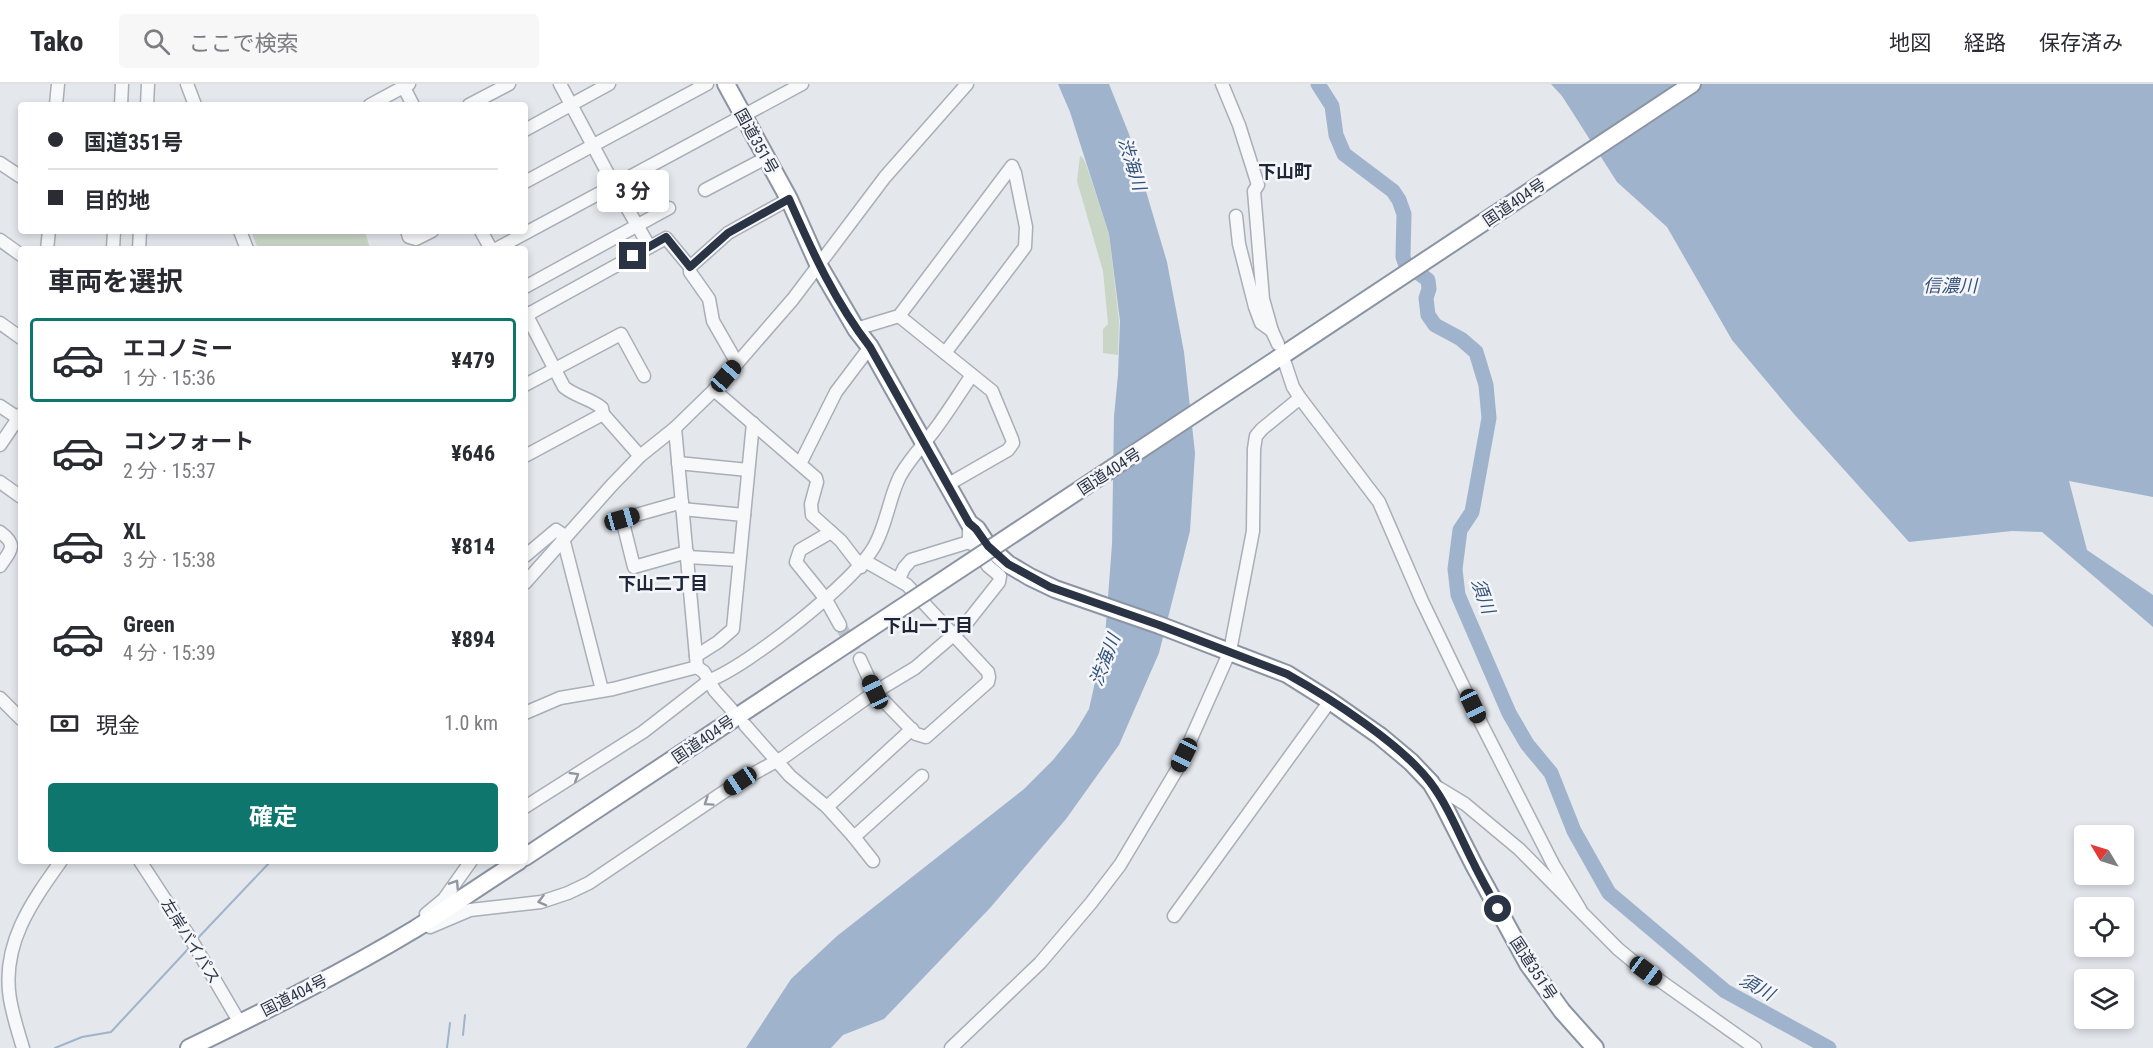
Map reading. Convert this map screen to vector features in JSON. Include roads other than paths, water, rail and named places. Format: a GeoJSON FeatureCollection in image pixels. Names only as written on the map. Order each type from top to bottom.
{"type":"FeatureCollection","features":[{"type":"Feature","properties":{"kind":"highway","name":"国道351号"},"geometry":{"type":"LineString","coordinates":[[726,84],[789,199],[818,264],[870,347],[969,523],[988,546],[1008,564],[1055,589],[1287,674],[1380,736],[1411,762],[1431,783],[1528,964],[1562,1011],[1595,1048]]}},
{"type":"Feature","properties":{"kind":"highway","name":"国道404号"},"geometry":{"type":"LineString","coordinates":[[528,855],[1692,84]]}},
{"type":"Feature","properties":{"kind":"highway","name":"国道404号"},"geometry":{"type":"LineString","coordinates":[[189,1048],[361,959],[415,928],[514,864]]}},
{"type":"Feature","properties":{"kind":"street"},"geometry":{"type":"LineString","coordinates":[[56,102],[58,84]]}},
{"type":"Feature","properties":{"kind":"street"},"geometry":{"type":"LineString","coordinates":[[121,102],[122,84]]}},
{"type":"Feature","properties":{"kind":"street"},"geometry":{"type":"LineString","coordinates":[[147,102],[148,84]]}},
{"type":"Feature","properties":{"kind":"street"},"geometry":{"type":"LineString","coordinates":[[187,84],[194,102]]}},
{"type":"Feature","properties":{"kind":"street"},"geometry":{"type":"LineString","coordinates":[[475,102],[509,84]]}},
{"type":"Feature","properties":{"kind":"street"},"geometry":{"type":"LineString","coordinates":[[561,84],[614,186],[649,246]]}},
{"type":"Feature","properties":{"kind":"street"},"geometry":{"type":"LineString","coordinates":[[528,128],[609,84]]}},
{"type":"Feature","properties":{"kind":"street"},"geometry":{"type":"LineString","coordinates":[[528,180],[707,84]]}},
{"type":"Feature","properties":{"kind":"street"},"geometry":{"type":"LineString","coordinates":[[528,232],[802,84]]}},
{"type":"Feature","properties":{"kind":"street"},"geometry":{"type":"LineString","coordinates":[[528,580],[640,456],[675,428],[714,390],[793,299],[885,177],[967,84]]}},
{"type":"Feature","properties":{"kind":"street"},"geometry":{"type":"LineString","coordinates":[[1222,84],[1258,185],[1254,191],[1263,299],[1278,344]]}},
{"type":"Feature","properties":{"kind":"street"},"geometry":{"type":"LineString","coordinates":[[375,102],[405,85],[412,102]]}},
{"type":"Feature","properties":{"kind":"street"},"geometry":{"type":"LineString","coordinates":[[705,190],[766,158]]}},
{"type":"Feature","properties":{"kind":"street"},"geometry":{"type":"LineString","coordinates":[[0,163],[18,175]]}},
{"type":"Feature","properties":{"kind":"street"},"geometry":{"type":"LineString","coordinates":[[856,328],[899,316],[1012,166],[1026,227],[1025,247],[945,353]]}},
{"type":"Feature","properties":{"kind":"street"},"geometry":{"type":"LineString","coordinates":[[690,267],[728,233],[789,199]]}},
{"type":"Feature","properties":{"kind":"street"},"geometry":{"type":"LineString","coordinates":[[528,285],[669,208]]}},
{"type":"Feature","properties":{"kind":"street"},"geometry":{"type":"LineString","coordinates":[[1236,216],[1239,244],[1255,307],[1261,323],[1272,331]]}},
{"type":"Feature","properties":{"kind":"street"},"geometry":{"type":"LineString","coordinates":[[408,234],[409,237],[417,239],[426,234]]}},
{"type":"Feature","properties":{"kind":"street"},"geometry":{"type":"LineString","coordinates":[[502,246],[524,234]]}},
{"type":"Feature","properties":{"kind":"street"},"geometry":{"type":"LineString","coordinates":[[528,314],[616,267],[666,237],[690,267],[690,272],[709,299],[713,321],[737,363]]}},
{"type":"Feature","properties":{"kind":"street"},"geometry":{"type":"LineString","coordinates":[[0,240],[18,253]]}},
{"type":"Feature","properties":{"kind":"street"},"geometry":{"type":"LineString","coordinates":[[899,316],[992,391],[1013,443],[1008,450],[947,484]]}},
{"type":"Feature","properties":{"kind":"street"},"geometry":{"type":"LineString","coordinates":[[528,319],[564,387],[574,394],[594,401],[602,408],[603,414],[640,456]]}},
{"type":"Feature","properties":{"kind":"street"},"geometry":{"type":"LineString","coordinates":[[0,324],[18,336]]}},
{"type":"Feature","properties":{"kind":"street"},"geometry":{"type":"LineString","coordinates":[[528,383],[621,334],[644,376]]}},
{"type":"Feature","properties":{"kind":"street"},"geometry":{"type":"LineString","coordinates":[[800,464],[836,392],[870,347]]}},
{"type":"Feature","properties":{"kind":"street"},"geometry":{"type":"LineString","coordinates":[[1285,363],[1293,387],[1300,398],[1379,502],[1422,601],[1482,725],[1553,864],[1580,909]]}},
{"type":"Feature","properties":{"kind":"street"},"geometry":{"type":"LineString","coordinates":[[528,805],[643,732],[710,680],[719,677],[759,650],[825,598],[863,564],[876,544],[900,476],[972,375]]}},
{"type":"Feature","properties":{"kind":"street"},"geometry":{"type":"LineString","coordinates":[[714,390],[800,464],[817,482],[811,504],[812,515],[863,564],[898,579],[913,591],[988,672],[989,677],[988,682],[926,737],[916,734],[875,692],[860,659]]}},
{"type":"Feature","properties":{"kind":"street"},"geometry":{"type":"LineString","coordinates":[[951,1048],[1040,963],[1068,931],[1120,865],[1178,768],[1226,650],[1253,531],[1256,436],[1300,398]]}},
{"type":"Feature","properties":{"kind":"street"},"geometry":{"type":"LineString","coordinates":[[0,406],[18,416]]}},
{"type":"Feature","properties":{"kind":"street"},"geometry":{"type":"LineString","coordinates":[[528,454],[603,414]]}},
{"type":"Feature","properties":{"kind":"street"},"geometry":{"type":"LineString","coordinates":[[0,445],[18,420]]}},
{"type":"Feature","properties":{"kind":"street"},"geometry":{"type":"LineString","coordinates":[[528,712],[560,698],[602,690],[697,661],[733,629],[753,423]]}},
{"type":"Feature","properties":{"kind":"street"},"geometry":{"type":"LineString","coordinates":[[675,428],[697,661],[715,691],[732,710]]}},
{"type":"Feature","properties":{"kind":"street"},"geometry":{"type":"LineString","coordinates":[[678,463],[748,470]]}},
{"type":"Feature","properties":{"kind":"street"},"geometry":{"type":"LineString","coordinates":[[0,482],[18,495]]}},
{"type":"Feature","properties":{"kind":"street"},"geometry":{"type":"LineString","coordinates":[[740,560],[687,555],[634,567],[622,519],[682,506],[744,515]]}},
{"type":"Feature","properties":{"kind":"street"},"geometry":{"type":"LineString","coordinates":[[969,523],[969,542]]}},
{"type":"Feature","properties":{"kind":"street"},"geometry":{"type":"LineString","coordinates":[[528,553],[556,530],[565,538],[602,690]]}},
{"type":"Feature","properties":{"kind":"street"},"geometry":{"type":"LineString","coordinates":[[0,532],[9,538],[12,544],[12,549],[0,566]]}},
{"type":"Feature","properties":{"kind":"street"},"geometry":{"type":"LineString","coordinates":[[831,532],[800,550],[796,562],[825,598],[840,625]]}},
{"type":"Feature","properties":{"kind":"street"},"geometry":{"type":"LineString","coordinates":[[898,579],[911,560],[969,542]]}},
{"type":"Feature","properties":{"kind":"street"},"geometry":{"type":"LineString","coordinates":[[361,959],[456,914],[486,907],[528,905],[568,893],[602,874],[740,781],[776,761],[875,692],[915,668],[955,635],[999,582],[1000,576],[988,566],[975,546],[969,542]]}},
{"type":"Feature","properties":{"kind":"street"},"geometry":{"type":"LineString","coordinates":[[0,698],[18,716]]}},
{"type":"Feature","properties":{"kind":"street"},"geometry":{"type":"LineString","coordinates":[[1174,916],[1330,701]]}},
{"type":"Feature","properties":{"kind":"street"},"geometry":{"type":"LineString","coordinates":[[745,725],[790,776],[827,807],[873,861]]}},
{"type":"Feature","properties":{"kind":"street"},"geometry":{"type":"LineString","coordinates":[[827,807],[912,729]]}},
{"type":"Feature","properties":{"kind":"street"},"geometry":{"type":"LineString","coordinates":[[854,837],[922,776]]}},
{"type":"Feature","properties":{"kind":"street"},"geometry":{"type":"LineString","coordinates":[[1431,783],[1452,794],[1498,832],[1635,963],[1755,1048]]}},
{"type":"Feature","properties":{"kind":"street"},"geometry":{"type":"LineString","coordinates":[[23,1048],[9,997],[5,968],[18,929],[59,864]]}},
{"type":"Feature","properties":{"kind":"street","name":"左岸バイパス"},"geometry":{"type":"LineString","coordinates":[[142,864],[189,936],[240,1023]]}},
{"type":"Feature","properties":{"kind":"street"},"geometry":{"type":"LineString","coordinates":[[361,959],[415,923],[444,899],[469,864]]}},
{"type":"Feature","properties":{"kind":"water","name":"渋海川"},"geometry":{"type":"Polygon","coordinates":[[[1058,84],[1109,84],[1129,134],[1167,262],[1184,352],[1195,453],[1190,531],[1159,653],[1119,745],[1066,819],[990,908],[884,1019],[843,1035],[831,1048],[746,1048],[791,979],[837,936],[1024,789],[1053,760],[1074,734],[1089,709],[1105,637],[1112,544],[1114,416],[1120,321],[1109,234],[1070,112],[1058,84]]]}},
{"type":"Feature","properties":{"kind":"water","name":"信濃川"},"geometry":{"type":"Polygon","coordinates":[[[1551,84],[2153,84],[2153,497],[2069,481],[2087,550],[2153,595],[2153,627],[2042,532],[2012,531],[1909,542],[1794,414],[1732,340],[1667,227],[1617,182],[1562,96],[1551,84]]]}},
{"type":"Feature","properties":{"kind":"waterway","name":"須川"},"geometry":{"type":"LineString","coordinates":[[1318,84],[1332,106],[1336,135],[1344,154],[1393,191],[1399,200],[1404,214],[1403,257],[1405,263],[1428,280],[1429,289],[1426,298],[1428,315],[1435,325],[1461,339],[1476,352],[1486,385],[1489,418],[1472,512],[1460,530],[1455,569],[1458,595],[1509,713],[1527,744],[1551,773],[1574,831],[1609,893],[1725,991],[1829,1048]]}},
{"type":"Feature","properties":{"kind":"waterway"},"geometry":{"type":"LineString","coordinates":[[197,939],[268,864]]}},
{"type":"Feature","properties":{"kind":"waterway"},"geometry":{"type":"LineString","coordinates":[[55,1048],[82,1037],[111,1032],[189,948]]}},
{"type":"Feature","properties":{"kind":"waterway"},"geometry":{"type":"LineString","coordinates":[[463,1035],[465,1015]]}},
{"type":"Feature","properties":{"kind":"waterway"},"geometry":{"type":"LineString","coordinates":[[447,1048],[450,1023]]}},
{"type":"Feature","properties":{"kind":"tunnel"},"geometry":{"type":"LineString","coordinates":[[840,625],[860,659]]}},
{"type":"Feature","properties":{"kind":"district","name":"下山町"},"geometry":{"type":"Point","coordinates":[1285,172]}},
{"type":"Feature","properties":{"kind":"district","name":"下山二丁目"},"geometry":{"type":"Point","coordinates":[663,584]}},
{"type":"Feature","properties":{"kind":"district","name":"下山一丁目"},"geometry":{"type":"Point","coordinates":[928,626]}}]}
